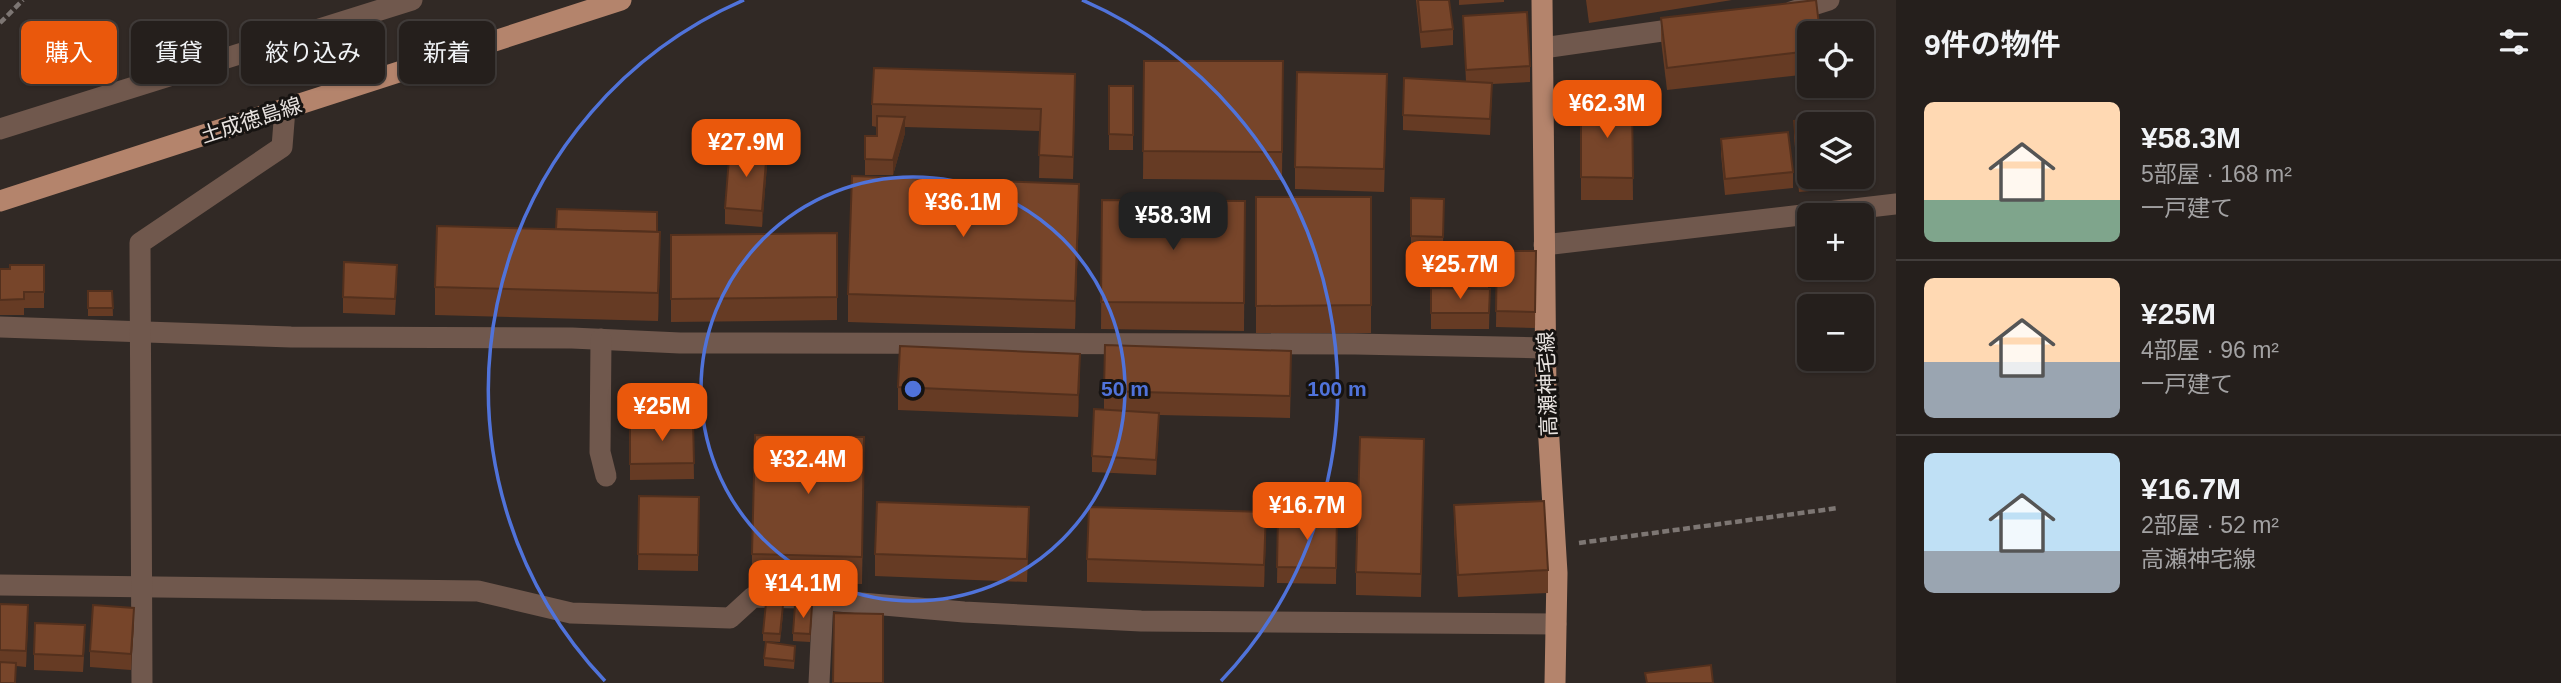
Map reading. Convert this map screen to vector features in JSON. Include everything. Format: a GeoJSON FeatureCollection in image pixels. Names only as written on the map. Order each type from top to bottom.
{"type":"FeatureCollection","features":[{"type":"Feature","properties":{"kind":"main road","name":"土成徳島線"},"geometry":{"type":"LineString","coordinates":[[0,201],[621,0]]}},
{"type":"Feature","properties":{"kind":"main road","name":"高瀬神宅線"},"geometry":{"type":"LineString","coordinates":[[1542,0],[1545,348],[1555,546],[1555,683]]}},
{"type":"Feature","properties":{"kind":"street"},"geometry":{"type":"LineString","coordinates":[[0,129],[412,0]]}},
{"type":"Feature","properties":{"kind":"street"},"geometry":{"type":"LineString","coordinates":[[1774,14],[1801,10],[1829,0]]}},
{"type":"Feature","properties":{"kind":"street"},"geometry":{"type":"LineString","coordinates":[[1543,48],[1706,24]]}},
{"type":"Feature","properties":{"kind":"street"},"geometry":{"type":"LineString","coordinates":[[142,683],[140,243],[282,147],[285,109]]}},
{"type":"Feature","properties":{"kind":"street"},"geometry":{"type":"LineString","coordinates":[[1544,245],[1896,204]]}},
{"type":"Feature","properties":{"kind":"street"},"geometry":{"type":"LineString","coordinates":[[0,327],[291,337],[601,339],[680,343],[1314,344],[1545,348]]}},
{"type":"Feature","properties":{"kind":"street"},"geometry":{"type":"LineString","coordinates":[[601,339],[600,452],[606,476]]}},
{"type":"Feature","properties":{"kind":"street"},"geometry":{"type":"LineString","coordinates":[[0,585],[478,591],[571,614],[730,618],[753,597],[1141,621],[1556,624]]}},
{"type":"Feature","properties":{"kind":"street"},"geometry":{"type":"LineString","coordinates":[[819,683],[823,600]]}},
{"type":"Feature","properties":{"kind":"path"},"geometry":{"type":"LineString","coordinates":[[0,23],[23,0]]}},
{"type":"Feature","properties":{"kind":"path"},"geometry":{"type":"LineString","coordinates":[[1555,546],[1838,509]]}},
{"type":"Feature","properties":{"kind":"building"},"geometry":{"type":"Polygon","coordinates":[[[1418,0],[1449,0],[1453,29],[1421,32],[1418,0]]]}},
{"type":"Feature","properties":{"kind":"building"},"geometry":{"type":"Polygon","coordinates":[[[1816,0],[1819,21],[1797,21],[1797,53],[1667,68],[1661,18],[1816,0]]]}},
{"type":"Feature","properties":{"kind":"building"},"geometry":{"type":"Polygon","coordinates":[[[1527,12],[1530,66],[1466,70],[1463,16],[1527,12]]]}},
{"type":"Feature","properties":{"kind":"building"},"geometry":{"type":"Polygon","coordinates":[[[1144,61],[1283,61],[1282,152],[1143,151],[1144,61]]]}},
{"type":"Feature","properties":{"kind":"building"},"geometry":{"type":"Polygon","coordinates":[[[874,68],[1075,74],[1073,157],[1039,155],[1041,109],[872,104],[874,68]]]}},
{"type":"Feature","properties":{"kind":"building"},"geometry":{"type":"Polygon","coordinates":[[[1297,72],[1387,74],[1384,169],[1295,167],[1297,72]]]}},
{"type":"Feature","properties":{"kind":"building"},"geometry":{"type":"Polygon","coordinates":[[[1404,78],[1492,83],[1490,119],[1403,115],[1404,78]]]}},
{"type":"Feature","properties":{"kind":"building"},"geometry":{"type":"Polygon","coordinates":[[[1109,86],[1133,86],[1133,135],[1109,134],[1109,86]]]}},
{"type":"Feature","properties":{"kind":"building"},"geometry":{"type":"Polygon","coordinates":[[[1581,102],[1632,102],[1633,178],[1581,177],[1581,102]]]}},
{"type":"Feature","properties":{"kind":"building"},"geometry":{"type":"Polygon","coordinates":[[[877,116],[905,117],[893,160],[865,159],[865,136],[877,136],[877,116]]]}},
{"type":"Feature","properties":{"kind":"building"},"geometry":{"type":"Polygon","coordinates":[[[1794,121],[1797,121],[1797,154],[1794,121]]]}},
{"type":"Feature","properties":{"kind":"building"},"geometry":{"type":"Polygon","coordinates":[[[1788,132],[1793,172],[1725,179],[1721,139],[1788,132]]]}},
{"type":"Feature","properties":{"kind":"building"},"geometry":{"type":"Polygon","coordinates":[[[730,146],[767,149],[762,211],[725,208],[730,146]]]}},
{"type":"Feature","properties":{"kind":"building"},"geometry":{"type":"Polygon","coordinates":[[[852,176],[1079,184],[1075,301],[848,294],[852,176]]]}},
{"type":"Feature","properties":{"kind":"building"},"geometry":{"type":"Polygon","coordinates":[[[1256,197],[1371,197],[1371,305],[1256,306],[1256,197]]]}},
{"type":"Feature","properties":{"kind":"building"},"geometry":{"type":"Polygon","coordinates":[[[1411,198],[1444,199],[1443,237],[1411,236],[1411,198]]]}},
{"type":"Feature","properties":{"kind":"building"},"geometry":{"type":"Polygon","coordinates":[[[1102,200],[1245,201],[1244,303],[1101,302],[1102,200]]]}},
{"type":"Feature","properties":{"kind":"building"},"geometry":{"type":"Polygon","coordinates":[[[557,209],[657,212],[657,232],[556,229],[557,209]]]}},
{"type":"Feature","properties":{"kind":"building"},"geometry":{"type":"Polygon","coordinates":[[[437,226],[660,232],[658,293],[435,287],[437,226]]]}},
{"type":"Feature","properties":{"kind":"building"},"geometry":{"type":"Polygon","coordinates":[[[837,233],[837,297],[671,299],[671,235],[837,233]]]}},
{"type":"Feature","properties":{"kind":"building"},"geometry":{"type":"Polygon","coordinates":[[[1442,246],[1488,247],[1488,277],[1441,277],[1442,246]]]}},
{"type":"Feature","properties":{"kind":"building"},"geometry":{"type":"Polygon","coordinates":[[[1497,251],[1536,251],[1535,312],[1496,311],[1497,251]]]}},
{"type":"Feature","properties":{"kind":"building"},"geometry":{"type":"Polygon","coordinates":[[[344,262],[397,265],[395,299],[343,297],[344,262]]]}},
{"type":"Feature","properties":{"kind":"building"},"geometry":{"type":"Polygon","coordinates":[[[10,265],[44,265],[44,292],[24,292],[24,299],[0,300],[0,269],[10,269],[10,265]]]}},
{"type":"Feature","properties":{"kind":"building"},"geometry":{"type":"Polygon","coordinates":[[[1431,288],[1490,289],[1489,313],[1431,313],[1431,288]]]}},
{"type":"Feature","properties":{"kind":"building"},"geometry":{"type":"Polygon","coordinates":[[[88,291],[112,291],[113,308],[88,308],[88,291]]]}},
{"type":"Feature","properties":{"kind":"building"},"geometry":{"type":"Polygon","coordinates":[[[1105,345],[1291,351],[1290,396],[1104,391],[1105,345]]]}},
{"type":"Feature","properties":{"kind":"building"},"geometry":{"type":"Polygon","coordinates":[[[900,346],[1080,354],[1078,395],[898,387],[900,346]]]}},
{"type":"Feature","properties":{"kind":"building"},"geometry":{"type":"Polygon","coordinates":[[[1094,409],[1159,413],[1156,460],[1092,456],[1094,409]]]}},
{"type":"Feature","properties":{"kind":"building"},"geometry":{"type":"Polygon","coordinates":[[[693,421],[694,463],[630,464],[630,422],[693,421]]]}},
{"type":"Feature","properties":{"kind":"building"},"geometry":{"type":"Polygon","coordinates":[[[755,435],[864,437],[862,557],[752,554],[755,435]]]}},
{"type":"Feature","properties":{"kind":"building"},"geometry":{"type":"Polygon","coordinates":[[[1360,437],[1424,439],[1421,574],[1356,572],[1360,437]]]}},
{"type":"Feature","properties":{"kind":"building"},"geometry":{"type":"Polygon","coordinates":[[[639,496],[699,497],[698,555],[638,554],[639,496]]]}},
{"type":"Feature","properties":{"kind":"building"},"geometry":{"type":"Polygon","coordinates":[[[1544,501],[1548,570],[1458,575],[1454,505],[1544,501]]]}},
{"type":"Feature","properties":{"kind":"building"},"geometry":{"type":"Polygon","coordinates":[[[877,502],[1029,507],[1027,559],[875,554],[877,502]]]}},
{"type":"Feature","properties":{"kind":"building"},"geometry":{"type":"Polygon","coordinates":[[[1089,507],[1266,512],[1264,565],[1087,559],[1089,507]]]}},
{"type":"Feature","properties":{"kind":"building"},"geometry":{"type":"Polygon","coordinates":[[[1278,515],[1337,516],[1336,568],[1277,567],[1278,515]]]}},
{"type":"Feature","properties":{"kind":"building"},"geometry":{"type":"Polygon","coordinates":[[[766,603],[783,605],[780,634],[763,633],[766,603]]]}},
{"type":"Feature","properties":{"kind":"building"},"geometry":{"type":"Polygon","coordinates":[[[0,604],[28,605],[26,651],[0,650],[0,604]]]}},
{"type":"Feature","properties":{"kind":"building"},"geometry":{"type":"Polygon","coordinates":[[[93,605],[134,608],[131,654],[90,651],[93,605]]]}},
{"type":"Feature","properties":{"kind":"building"},"geometry":{"type":"Polygon","coordinates":[[[795,605],[812,606],[810,634],[793,633],[795,605]]]}},
{"type":"Feature","properties":{"kind":"building"},"geometry":{"type":"Polygon","coordinates":[[[834,613],[883,614],[883,683],[833,683],[834,613]]]}},
{"type":"Feature","properties":{"kind":"building"},"geometry":{"type":"Polygon","coordinates":[[[35,623],[85,625],[83,656],[34,654],[35,623]]]}},
{"type":"Feature","properties":{"kind":"building"},"geometry":{"type":"Polygon","coordinates":[[[766,642],[795,646],[794,661],[764,658],[766,642]]]}},
{"type":"Feature","properties":{"kind":"building"},"geometry":{"type":"Polygon","coordinates":[[[0,662],[16,663],[15,683],[0,683],[0,662]]]}},
{"type":"Feature","properties":{"kind":"building"},"geometry":{"type":"Polygon","coordinates":[[[1711,665],[1713,683],[1647,683],[1645,673],[1711,665]]]}}]}
